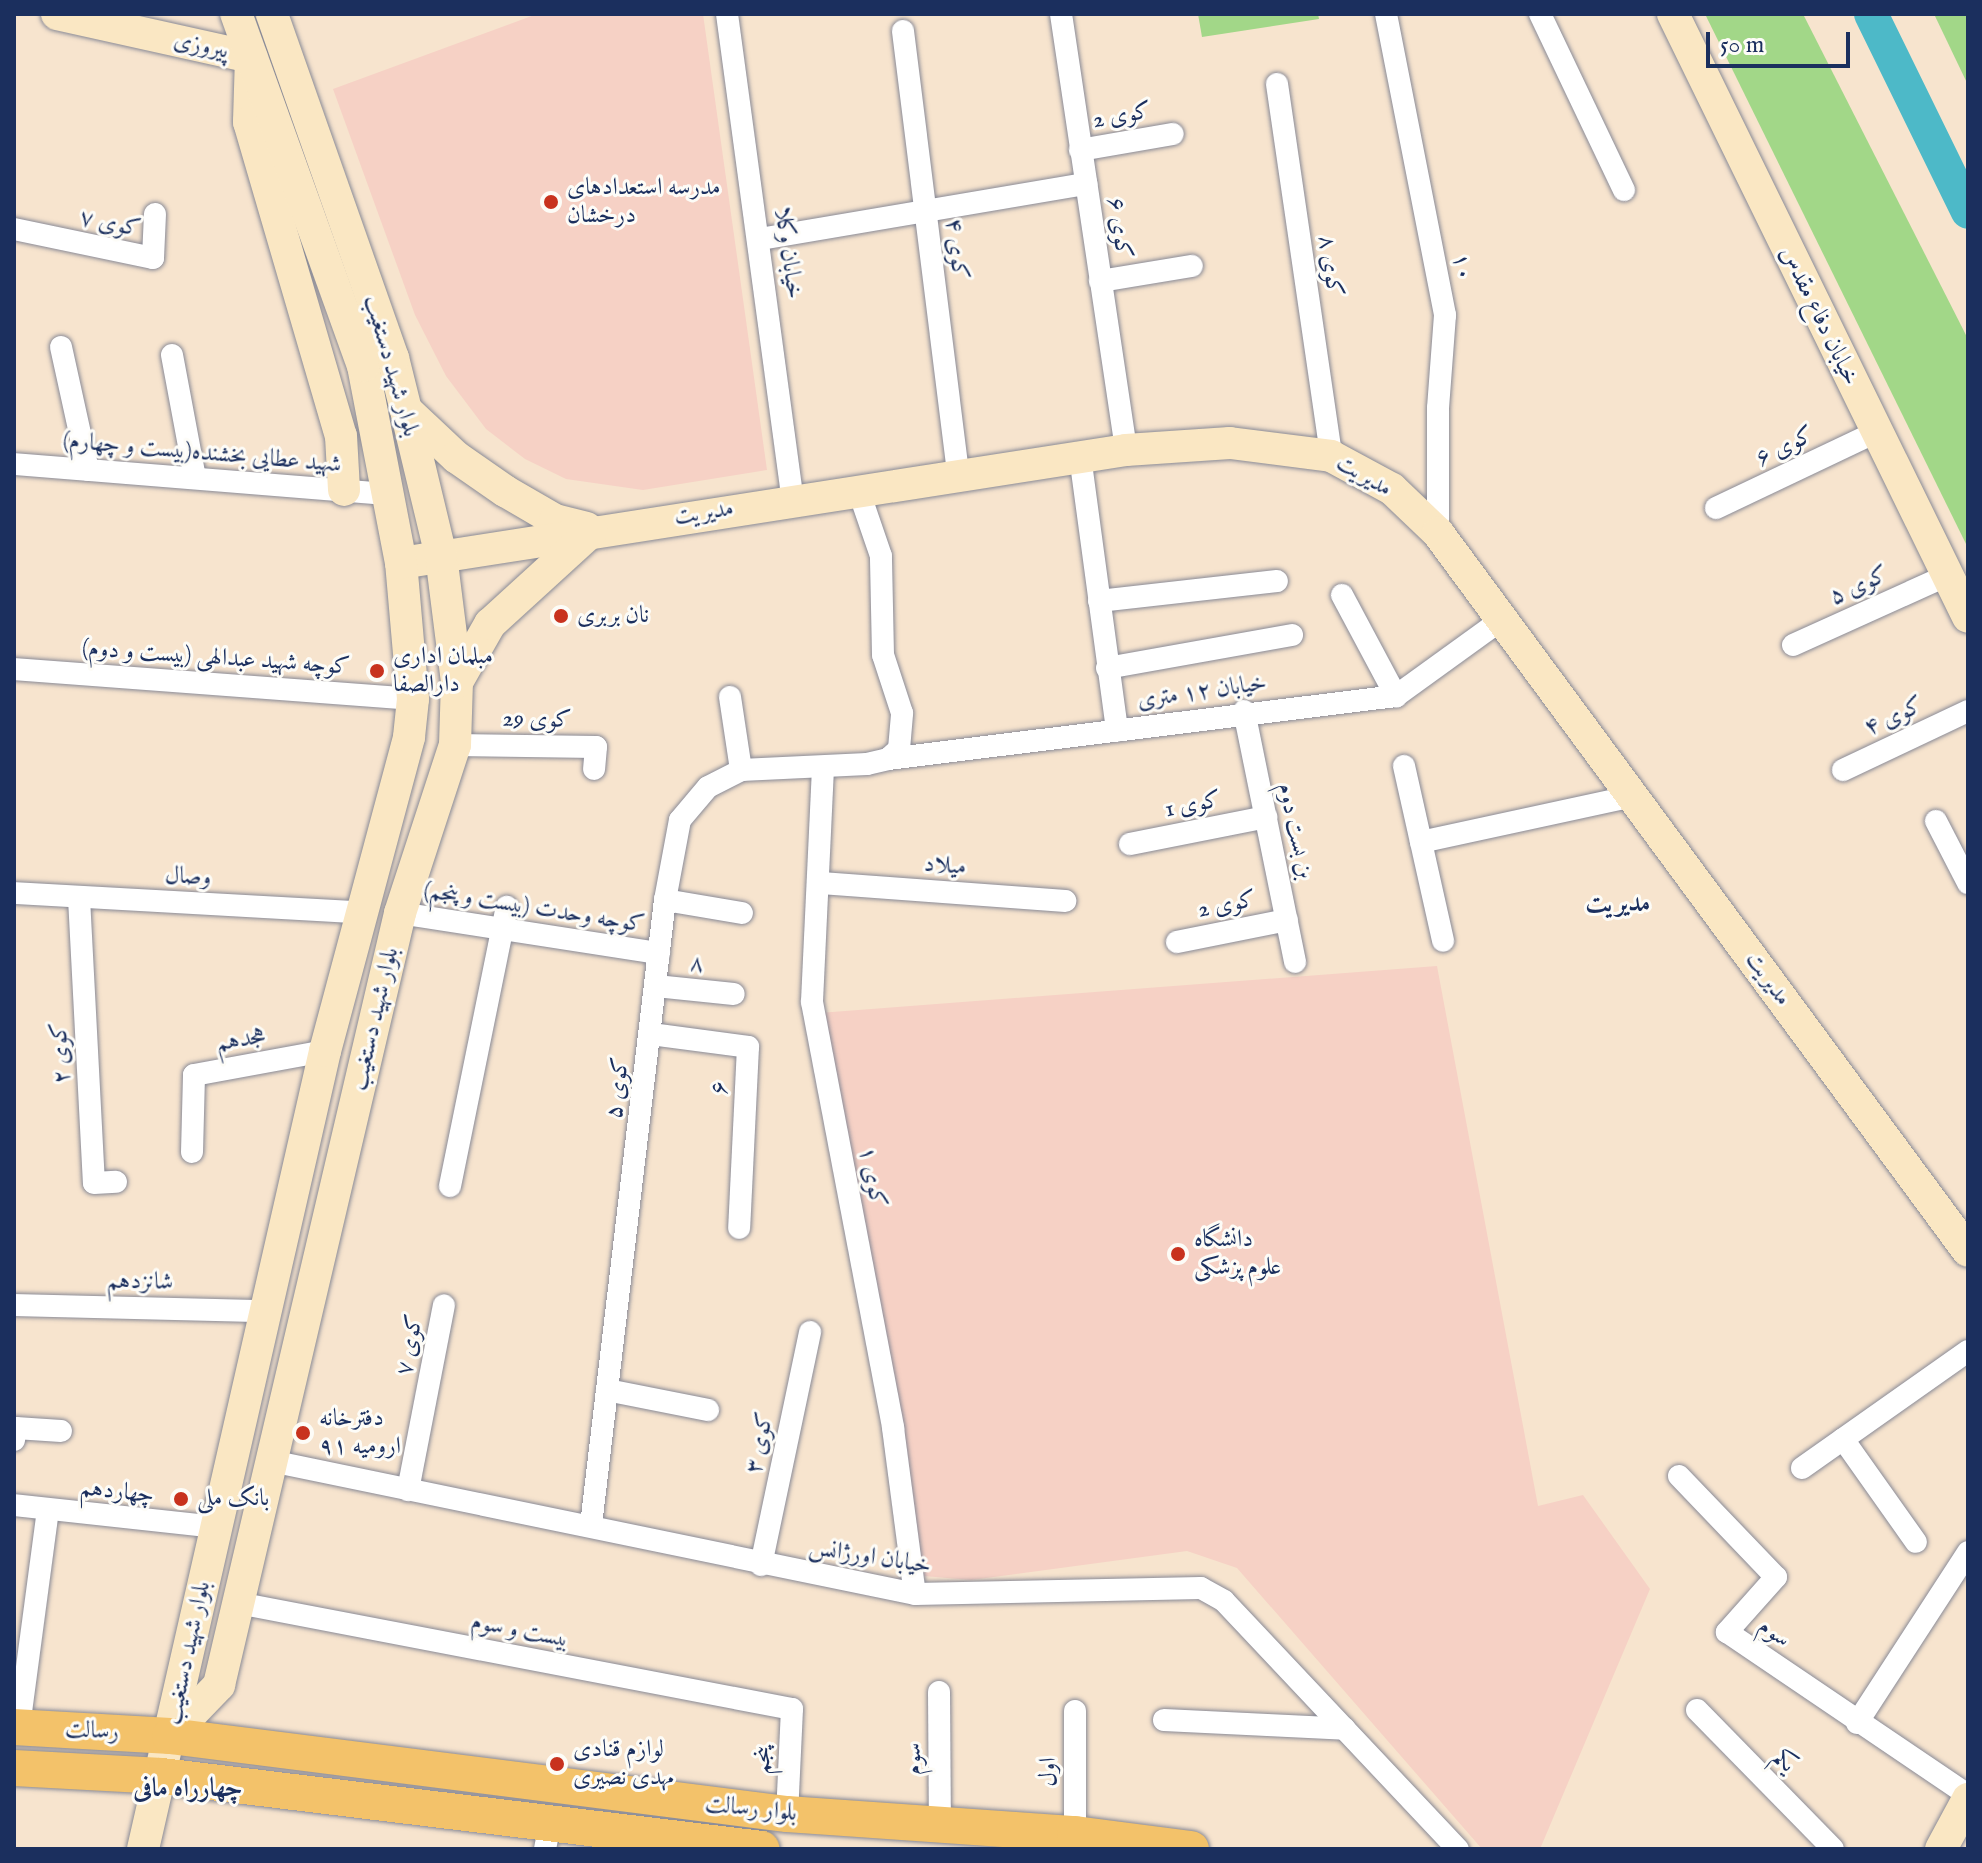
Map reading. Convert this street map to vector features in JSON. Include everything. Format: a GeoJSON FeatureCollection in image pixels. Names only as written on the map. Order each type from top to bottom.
{"type":"FeatureCollection","features":[{"type":"Feature","properties":{"kind":"main road","name":"پیروزی"},"geometry":{"type":"LineString","coordinates":[[57,14],[251,57]]}},
{"type":"Feature","properties":{"kind":"main road","name":"بلوار شهید دستغیب"},"geometry":{"type":"LineString","coordinates":[[170,1736],[325,1051],[359,912],[409,737],[413,699],[401,563],[385,494],[363,366],[236,14]]}},
{"type":"Feature","properties":{"kind":"main road","name":"بلوار شهید دستغیب"},"geometry":{"type":"LineString","coordinates":[[170,1736],[219,1685],[400,913],[455,745],[457,682],[441,556],[393,358],[272,14]]}},
{"type":"Feature","properties":{"kind":"main road","name":"خیابان دفاع مقدس"},"geometry":{"type":"LineString","coordinates":[[1673,14],[1968,617]]}},
{"type":"Feature","properties":{"kind":"main road"},"geometry":{"type":"LineString","coordinates":[[251,57],[249,122],[341,436],[344,490]]}},
{"type":"Feature","properties":{"kind":"main road"},"geometry":{"type":"LineString","coordinates":[[406,410],[456,457],[505,491],[555,520],[593,530]]}},
{"type":"Feature","properties":{"kind":"main road","name":"مدیریت"},"geometry":{"type":"LineString","coordinates":[[401,563],[593,530],[1126,450],[1230,443],[1331,456],[1392,489],[1438,533],[1968,1251]]}},
{"type":"Feature","properties":{"kind":"main road"},"geometry":{"type":"LineString","coordinates":[[457,682],[490,624],[593,530]]}},
{"type":"Feature","properties":{"kind":"main road"},"geometry":{"type":"LineString","coordinates":[[359,912],[400,913]]}},
{"type":"Feature","properties":{"kind":"main road","name":"رسالت"},"geometry":{"type":"LineString","coordinates":[[16,1727],[170,1736]]}},
{"type":"Feature","properties":{"kind":"main road"},"geometry":{"type":"LineString","coordinates":[[143,1849],[170,1736]]}},
{"type":"Feature","properties":{"kind":"main road","name":"بلوار رسالت"},"geometry":{"type":"LineString","coordinates":[[170,1736],[787,1814],[1075,1834],[1191,1849]]}},
{"type":"Feature","properties":{"kind":"main road","name":"رسالت"},"geometry":{"type":"LineString","coordinates":[[14,1768],[162,1776]]}},
{"type":"Feature","properties":{"kind":"main road","name":"بلوار رسالت"},"geometry":{"type":"LineString","coordinates":[[162,1776],[548,1836],[762,1849]]}},
{"type":"Feature","properties":{"kind":"main road"},"geometry":{"type":"LineString","coordinates":[[1941,1849],[1968,1797]]}},
{"type":"Feature","properties":{"kind":"main road"},"geometry":{"type":"LineString","coordinates":[[783,1849],[787,1814]]}},
{"type":"Feature","properties":{"kind":"street","name":"خیابان وکلا"},"geometry":{"type":"LineString","coordinates":[[727,14],[793,499]]}},
{"type":"Feature","properties":{"kind":"street","name":"کوی ۶"},"geometry":{"type":"LineString","coordinates":[[1061,14],[1126,450]]}},
{"type":"Feature","properties":{"kind":"street","name":"۱۰"},"geometry":{"type":"LineString","coordinates":[[1386,14],[1447,327],[1438,408],[1438,533]]}},
{"type":"Feature","properties":{"kind":"street"},"geometry":{"type":"LineString","coordinates":[[1543,15],[1624,190]]}},
{"type":"Feature","properties":{"kind":"street","name":"کوی ۴"},"geometry":{"type":"LineString","coordinates":[[903,31],[958,474]]}},
{"type":"Feature","properties":{"kind":"street","name":"کوی ۸"},"geometry":{"type":"LineString","coordinates":[[1277,84],[1331,456]]}},
{"type":"Feature","properties":{"kind":"street","name":"کوی 2"},"geometry":{"type":"LineString","coordinates":[[1080,150],[1173,134]]}},
{"type":"Feature","properties":{"kind":"street"},"geometry":{"type":"LineString","coordinates":[[760,239],[1086,184]]}},
{"type":"Feature","properties":{"kind":"street","name":"کوی ۷"},"geometry":{"type":"LineString","coordinates":[[14,229],[153,258],[155,214]]}},
{"type":"Feature","properties":{"kind":"street"},"geometry":{"type":"LineString","coordinates":[[1100,281],[1192,266]]}},
{"type":"Feature","properties":{"kind":"street"},"geometry":{"type":"LineString","coordinates":[[61,347],[88,470]]}},
{"type":"Feature","properties":{"kind":"street"},"geometry":{"type":"LineString","coordinates":[[172,355],[195,478]]}},
{"type":"Feature","properties":{"kind":"street","name":"کوی ۶"},"geometry":{"type":"LineString","coordinates":[[1716,508],[1876,432]]}},
{"type":"Feature","properties":{"kind":"street"},"geometry":{"type":"LineString","coordinates":[[1080,456],[1117,731]]}},
{"type":"Feature","properties":{"kind":"street","name":"شهید عطایی بخشنده(بیست و چهارم)"},"geometry":{"type":"LineString","coordinates":[[14,464],[385,494]]}},
{"type":"Feature","properties":{"kind":"street"},"geometry":{"type":"LineString","coordinates":[[858,489],[881,556],[883,655],[902,713],[899,749],[888,759]]}},
{"type":"Feature","properties":{"kind":"street","name":"کوی ۵"},"geometry":{"type":"LineString","coordinates":[[1793,645],[1948,575]]}},
{"type":"Feature","properties":{"kind":"street"},"geometry":{"type":"LineString","coordinates":[[1099,601],[1277,581]]}},
{"type":"Feature","properties":{"kind":"street"},"geometry":{"type":"LineString","coordinates":[[1342,595],[1396,696],[1501,620]]}},
{"type":"Feature","properties":{"kind":"street"},"geometry":{"type":"LineString","coordinates":[[1107,668],[1292,635]]}},
{"type":"Feature","properties":{"kind":"street","name":"کوچه شهید عبدالهی (بیست و دوم)"},"geometry":{"type":"LineString","coordinates":[[14,669],[413,699]]}},
{"type":"Feature","properties":{"kind":"street","name":"خیابان ۱۲ متری"},"geometry":{"type":"LineString","coordinates":[[823,768],[1117,731],[1244,711],[1396,696]]}},
{"type":"Feature","properties":{"kind":"street"},"geometry":{"type":"LineString","coordinates":[[730,697],[741,770]]}},
{"type":"Feature","properties":{"kind":"street","name":"بن بست دوم"},"geometry":{"type":"LineString","coordinates":[[1244,711],[1295,962]]}},
{"type":"Feature","properties":{"kind":"street","name":"کوی ۴"},"geometry":{"type":"LineString","coordinates":[[1843,770],[1968,711]]}},
{"type":"Feature","properties":{"kind":"street","name":"کوی 29"},"geometry":{"type":"LineString","coordinates":[[455,745],[596,747],[594,769]]}},
{"type":"Feature","properties":{"kind":"street"},"geometry":{"type":"LineString","coordinates":[[1404,766],[1443,941]]}},
{"type":"Feature","properties":{"kind":"street","name":"کوی ۵"},"geometry":{"type":"LineString","coordinates":[[591,1525],[665,900],[680,820],[708,787],[741,770],[823,768]]}},
{"type":"Feature","properties":{"kind":"street","name":"کوی ۱"},"geometry":{"type":"LineString","coordinates":[[823,768],[821,883],[812,1002],[893,1428],[915,1594]]}},
{"type":"Feature","properties":{"kind":"street"},"geometry":{"type":"LineString","coordinates":[[1421,842],[1634,796]]}},
{"type":"Feature","properties":{"kind":"street","name":"کوی 1"},"geometry":{"type":"LineString","coordinates":[[1130,844],[1266,817]]}},
{"type":"Feature","properties":{"kind":"street"},"geometry":{"type":"LineString","coordinates":[[1936,821],[1968,883]]}},
{"type":"Feature","properties":{"kind":"street","name":"میلاد"},"geometry":{"type":"LineString","coordinates":[[821,883],[1065,901]]}},
{"type":"Feature","properties":{"kind":"street","name":"وصال"},"geometry":{"type":"LineString","coordinates":[[14,893],[359,912]]}},
{"type":"Feature","properties":{"kind":"street","name":"کوی ۲"},"geometry":{"type":"LineString","coordinates":[[79,898],[94,1183],[116,1182]]}},
{"type":"Feature","properties":{"kind":"street"},"geometry":{"type":"LineString","coordinates":[[665,900],[742,913]]}},
{"type":"Feature","properties":{"kind":"street"},"geometry":{"type":"LineString","coordinates":[[450,1186],[507,907]]}},
{"type":"Feature","properties":{"kind":"street","name":"کوچه وحدت (بیست و پنجم)"},"geometry":{"type":"LineString","coordinates":[[400,913],[659,953]]}},
{"type":"Feature","properties":{"kind":"street","name":"کوی 2"},"geometry":{"type":"LineString","coordinates":[[1177,942],[1287,920]]}},
{"type":"Feature","properties":{"kind":"street","name":"۸"},"geometry":{"type":"LineString","coordinates":[[656,986],[734,994]]}},
{"type":"Feature","properties":{"kind":"street","name":"۶"},"geometry":{"type":"LineString","coordinates":[[651,1034],[748,1047],[739,1228]]}},
{"type":"Feature","properties":{"kind":"street","name":"هجدهم"},"geometry":{"type":"LineString","coordinates":[[192,1152],[194,1075],[325,1051]]}},
{"type":"Feature","properties":{"kind":"street","name":"شانزدهم"},"geometry":{"type":"LineString","coordinates":[[14,1305],[265,1311]]}},
{"type":"Feature","properties":{"kind":"street","name":"کوی ۷"},"geometry":{"type":"LineString","coordinates":[[408,1490],[444,1305]]}},
{"type":"Feature","properties":{"kind":"street","name":"کوی ۳"},"geometry":{"type":"LineString","coordinates":[[761,1565],[810,1332]]}},
{"type":"Feature","properties":{"kind":"street"},"geometry":{"type":"LineString","coordinates":[[1802,1468],[1968,1351]]}},
{"type":"Feature","properties":{"kind":"street"},"geometry":{"type":"LineString","coordinates":[[607,1390],[708,1410]]}},
{"type":"Feature","properties":{"kind":"street"},"geometry":{"type":"LineString","coordinates":[[14,1440],[16,1428],[61,1431]]}},
{"type":"Feature","properties":{"kind":"street"},"geometry":{"type":"LineString","coordinates":[[1843,1439],[1916,1542]]}},
{"type":"Feature","properties":{"kind":"street","name":"خیابان اورژانس"},"geometry":{"type":"LineString","coordinates":[[271,1461],[591,1525],[761,1565],[915,1594],[1201,1588],[1224,1601],[1458,1849]]}},
{"type":"Feature","properties":{"kind":"street","name":"سوم"},"geometry":{"type":"LineString","coordinates":[[1679,1476],[1776,1577],[1727,1632],[1968,1797]]}},
{"type":"Feature","properties":{"kind":"street","name":"چهاردهم"},"geometry":{"type":"LineString","coordinates":[[14,1505],[215,1527]]}},
{"type":"Feature","properties":{"kind":"street"},"geometry":{"type":"LineString","coordinates":[[16,1727],[48,1511]]}},
{"type":"Feature","properties":{"kind":"street"},"geometry":{"type":"LineString","coordinates":[[1857,1723],[1968,1552]]}},
{"type":"Feature","properties":{"kind":"street","name":"بیست و سوم"},"geometry":{"type":"LineString","coordinates":[[238,1603],[792,1709]]}},
{"type":"Feature","properties":{"kind":"street","name":"سوم"},"geometry":{"type":"LineString","coordinates":[[939,1692],[940,1825]]}},
{"type":"Feature","properties":{"kind":"street","name":"پنجم"},"geometry":{"type":"LineString","coordinates":[[787,1814],[792,1709]]}},
{"type":"Feature","properties":{"kind":"street","name":"یکم"},"geometry":{"type":"LineString","coordinates":[[1697,1710],[1833,1849]]}},
{"type":"Feature","properties":{"kind":"street","name":"اول"},"geometry":{"type":"LineString","coordinates":[[1075,1711],[1075,1834]]}},
{"type":"Feature","properties":{"kind":"street"},"geometry":{"type":"LineString","coordinates":[[1164,1720],[1345,1729]]}},
{"type":"Feature","properties":{"kind":"street"},"geometry":{"type":"LineString","coordinates":[[1435,1824],[1447,1849]]}},
{"type":"Feature","properties":{"kind":"shaded area","name":"مدرسه استعدادهای درخشان"},"geometry":{"type":"Polygon","coordinates":[[[537,14],[703,14],[767,470],[643,490],[566,479],[525,459],[486,429],[446,376],[415,315],[333,89],[537,14]]]}},
{"type":"Feature","properties":{"kind":"shaded area","name":"دانشگاه علوم پزشکی"},"geometry":{"type":"Polygon","coordinates":[[[1437,966],[1538,1506],[1583,1495],[1650,1589],[1540,1849],[1482,1849],[1237,1568],[1187,1551],[971,1580],[924,1576],[819,1013],[1437,966]]]}},
{"type":"Feature","properties":{"kind":"green space"},"geometry":{"type":"Polygon","coordinates":[[[1198,14],[1318,14],[1319,19],[1202,37],[1198,14]]]}},
{"type":"Feature","properties":{"kind":"green space"},"geometry":{"type":"Polygon","coordinates":[[[1705,14],[1803,14],[1968,339],[1968,548],[1705,14]]]}},
{"type":"Feature","properties":{"kind":"green space"},"geometry":{"type":"Polygon","coordinates":[[[1934,14],[1968,14],[1968,85],[1934,14]]]}},
{"type":"Feature","properties":{"kind":"waterway"},"geometry":{"type":"LineString","coordinates":[[1871,14],[1968,212]]}},
{"type":"Feature","properties":{"kind":"place","name":"مدرسه استعدادهای درخشان"},"geometry":{"type":"Point","coordinates":[551,202]}},
{"type":"Feature","properties":{"kind":"place","name":"نان بربری"},"geometry":{"type":"Point","coordinates":[561,616]}},
{"type":"Feature","properties":{"kind":"place","name":"مبلمان اداری دارالصفا"},"geometry":{"type":"Point","coordinates":[377,671]}},
{"type":"Feature","properties":{"kind":"place","name":"دانشگاه علوم پزشکی"},"geometry":{"type":"Point","coordinates":[1178,1254]}},
{"type":"Feature","properties":{"kind":"place","name":"دفترخانه ۹۱ ارومیه"},"geometry":{"type":"Point","coordinates":[303,1433]}},
{"type":"Feature","properties":{"kind":"place","name":"بانک ملی"},"geometry":{"type":"Point","coordinates":[181,1499]}},
{"type":"Feature","properties":{"kind":"place","name":"لوازم قنادی مهدی نصیری"},"geometry":{"type":"Point","coordinates":[557,1764]}},
{"type":"Feature","properties":{"kind":"district","name":"مدیریت"},"geometry":{"type":"Point","coordinates":[1618,904]}},
{"type":"Feature","properties":{"kind":"district","name":"چهارراه مافی"},"geometry":{"type":"Point","coordinates":[188,1789]}}]}
